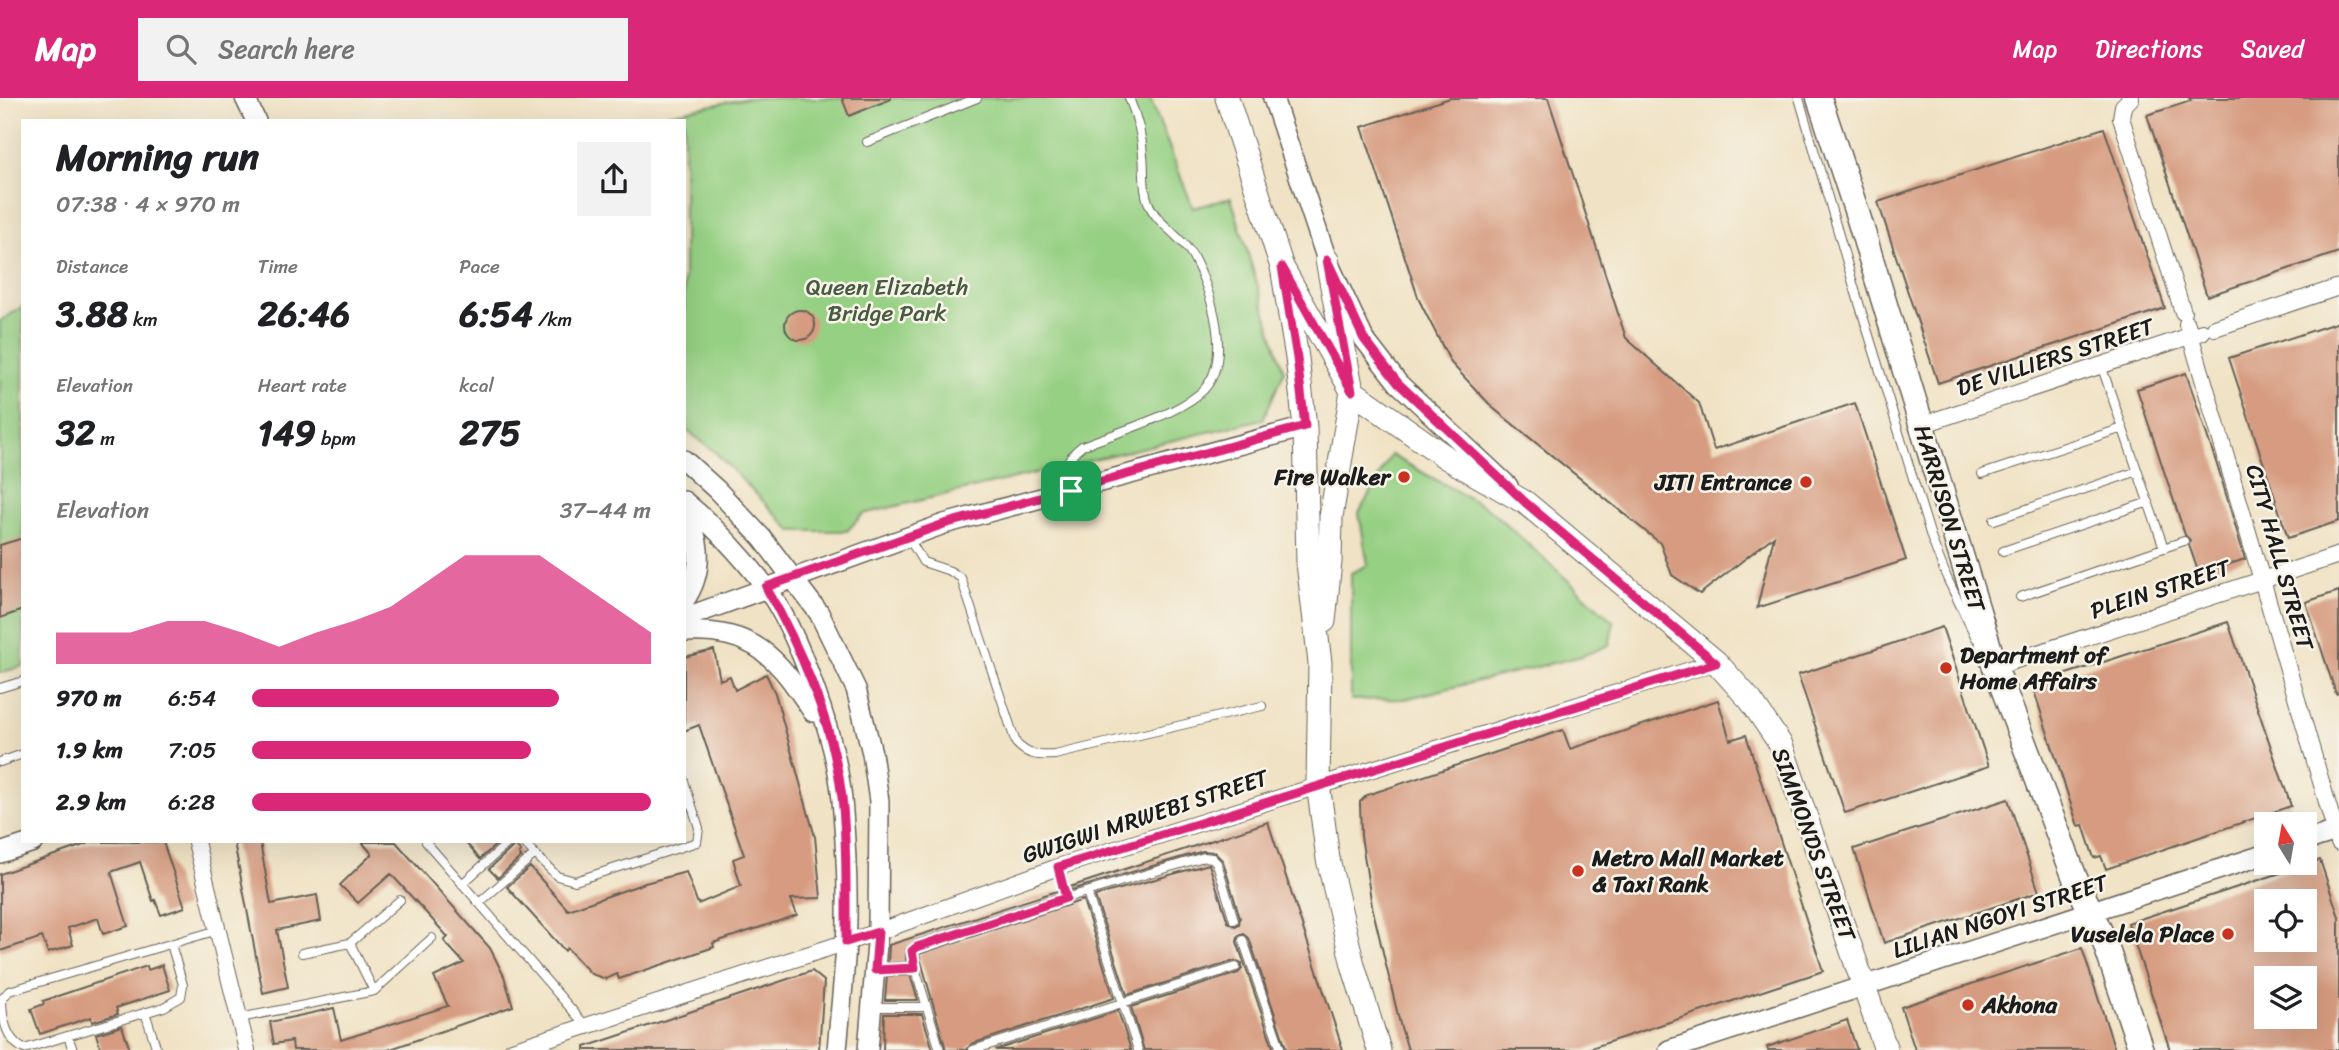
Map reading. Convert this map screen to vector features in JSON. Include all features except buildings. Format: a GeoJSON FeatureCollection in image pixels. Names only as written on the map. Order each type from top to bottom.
{"type":"FeatureCollection","features":[{"type":"Feature","properties":{"kind":"main road"},"geometry":{"type":"LineString","coordinates":[[1227,98],[1282,267],[1297,358],[1305,426],[1308,563],[1320,663]]}},
{"type":"Feature","properties":{"kind":"main road","name":"HARRISON STREET"},"geometry":{"type":"LineString","coordinates":[[1819,98],[1858,216],[1995,667],[2075,878],[2105,940],[2141,1050]]}},
{"type":"Feature","properties":{"kind":"main road"},"geometry":{"type":"LineString","coordinates":[[1327,260],[1352,391],[1331,517],[1330,562],[1320,663],[1318,784],[1328,859],[1338,906],[1379,1050]]}},
{"type":"Feature","properties":{"kind":"main road","name":"SIMMONDS STREET"},"geometry":{"type":"LineString","coordinates":[[1282,267],[1352,391],[1447,458],[1526,503],[1716,663],[1751,701],[1781,744],[1886,1050]]}},
{"type":"Feature","properties":{"kind":"street"},"geometry":{"type":"LineString","coordinates":[[245,98],[255,119]]}},
{"type":"Feature","properties":{"kind":"street"},"geometry":{"type":"LineString","coordinates":[[1273,98],[1327,260],[1364,339],[1387,370],[1526,503]]}},
{"type":"Feature","properties":{"kind":"street","name":"CITY HALL STREET"},"geometry":{"type":"LineString","coordinates":[[2125,105],[2196,326],[2263,579],[2338,835]]}},
{"type":"Feature","properties":{"kind":"street","name":"DE VILLIERS STREET"},"geometry":{"type":"LineString","coordinates":[[1921,425],[2102,365],[2196,326],[2339,287]]}},
{"type":"Feature","properties":{"kind":"street"},"geometry":{"type":"LineString","coordinates":[[686,617],[944,524],[1305,426]]}},
{"type":"Feature","properties":{"kind":"street"},"geometry":{"type":"LineString","coordinates":[[686,462],[762,538],[819,612],[856,689],[872,753],[879,801],[878,932],[868,1050]]}},
{"type":"Feature","properties":{"kind":"street"},"geometry":{"type":"LineString","coordinates":[[686,503],[703,516],[766,587],[792,634],[819,704],[835,757],[842,798],[846,942],[836,1050]]}},
{"type":"Feature","properties":{"kind":"street"},"geometry":{"type":"LineString","coordinates":[[686,516],[695,533],[698,570],[693,589],[686,598]]}},
{"type":"Feature","properties":{"kind":"street","name":"PLEIN STREET"},"geometry":{"type":"LineString","coordinates":[[1995,667],[2339,555]]}},
{"type":"Feature","properties":{"kind":"street"},"geometry":{"type":"LineString","coordinates":[[686,632],[712,631],[741,638],[763,649],[790,677],[827,734]]}},
{"type":"Feature","properties":{"kind":"street","name":"GWIGWI MRWEBI STREET"},"geometry":{"type":"LineString","coordinates":[[512,1050],[878,932],[1058,867],[1318,784],[1716,663]]}},
{"type":"Feature","properties":{"kind":"street"},"geometry":{"type":"LineString","coordinates":[[2317,839],[2338,835]]}},
{"type":"Feature","properties":{"kind":"street"},"geometry":{"type":"LineString","coordinates":[[0,853],[30,843]]}},
{"type":"Feature","properties":{"kind":"street"},"geometry":{"type":"LineString","coordinates":[[196,843],[247,1050]]}},
{"type":"Feature","properties":{"kind":"street","name":"LILIAN NGOYI STREET"},"geometry":{"type":"LineString","coordinates":[[1669,1050],[2254,858]]}},
{"type":"Feature","properties":{"kind":"lane"},"geometry":{"type":"LineString","coordinates":[[867,142],[977,98]]}},
{"type":"Feature","properties":{"kind":"lane"},"geometry":{"type":"LineString","coordinates":[[1071,491],[1066,463],[1070,455],[1082,446],[1166,413],[1199,394],[1212,379],[1218,358],[1216,324],[1205,282],[1190,252],[1153,213],[1148,203],[1138,120],[1129,98]]}},
{"type":"Feature","properties":{"kind":"lane"},"geometry":{"type":"LineString","coordinates":[[1799,98],[1932,540],[1971,630],[1995,667]]}},
{"type":"Feature","properties":{"kind":"lane"},"geometry":{"type":"LineString","coordinates":[[2102,365],[2164,548]]}},
{"type":"Feature","properties":{"kind":"lane"},"geometry":{"type":"LineString","coordinates":[[1982,474],[2123,428]]}},
{"type":"Feature","properties":{"kind":"lane"},"geometry":{"type":"LineString","coordinates":[[1994,520],[2138,471]]}},
{"type":"Feature","properties":{"kind":"lane"},"geometry":{"type":"LineString","coordinates":[[2004,551],[2148,502]]}},
{"type":"Feature","properties":{"kind":"lane"},"geometry":{"type":"LineString","coordinates":[[908,537],[923,562],[950,571],[961,578],[1016,743],[1023,751],[1037,757],[1055,755],[1262,706]]}},
{"type":"Feature","properties":{"kind":"lane"},"geometry":{"type":"LineString","coordinates":[[2020,597],[2184,541]]}},
{"type":"Feature","properties":{"kind":"lane"},"geometry":{"type":"LineString","coordinates":[[0,688],[21,682]]}},
{"type":"Feature","properties":{"kind":"lane"},"geometry":{"type":"LineString","coordinates":[[0,762],[21,755]]}},
{"type":"Feature","properties":{"kind":"lane"},"geometry":{"type":"LineString","coordinates":[[524,843],[557,876],[575,881],[697,842],[699,828],[686,787]]}},
{"type":"Feature","properties":{"kind":"lane"},"geometry":{"type":"LineString","coordinates":[[427,843],[586,1026]]}},
{"type":"Feature","properties":{"kind":"lane"},"geometry":{"type":"LineString","coordinates":[[463,884],[508,843]]}},
{"type":"Feature","properties":{"kind":"lane"},"geometry":{"type":"LineString","coordinates":[[479,903],[535,854]]}},
{"type":"Feature","properties":{"kind":"lane"},"geometry":{"type":"LineString","coordinates":[[940,1050],[915,968],[912,951],[917,947],[1066,898],[1204,857],[1212,858],[1217,863],[1234,920]]}},
{"type":"Feature","properties":{"kind":"lane"},"geometry":{"type":"LineString","coordinates":[[1058,867],[1066,898]]}},
{"type":"Feature","properties":{"kind":"lane"},"geometry":{"type":"LineString","coordinates":[[1087,892],[1138,1050]]}},
{"type":"Feature","properties":{"kind":"lane"},"geometry":{"type":"LineString","coordinates":[[302,953],[350,943],[400,900]]}},
{"type":"Feature","properties":{"kind":"lane"},"geometry":{"type":"LineString","coordinates":[[171,944],[183,985],[181,997],[164,1007],[24,1049],[15,1044],[2,1016],[2,999],[9,991],[218,930]]}},
{"type":"Feature","properties":{"kind":"lane"},"geometry":{"type":"LineString","coordinates":[[240,1018],[374,991],[432,938]]}},
{"type":"Feature","properties":{"kind":"lane"},"geometry":{"type":"LineString","coordinates":[[1243,940],[1281,1050]]}},
{"type":"Feature","properties":{"kind":"lane"},"geometry":{"type":"LineString","coordinates":[[350,943],[374,991]]}},
{"type":"Feature","properties":{"kind":"lane"},"geometry":{"type":"LineString","coordinates":[[973,1050],[1236,967]]}},
{"type":"Feature","properties":{"kind":"lane"},"geometry":{"type":"LineString","coordinates":[[875,970],[915,968]]}},
{"type":"Feature","properties":{"kind":"lane"},"geometry":{"type":"LineString","coordinates":[[872,1007],[927,1007]]}},
{"type":"Feature","properties":{"kind":"lane"},"geometry":{"type":"LineString","coordinates":[[145,1012],[157,1050]]}},
{"type":"Feature","properties":{"kind":"lane"},"geometry":{"type":"LineString","coordinates":[[68,1036],[73,1050]]}},
{"type":"Feature","properties":{"kind":"green space","name":"Queen Elizabeth Bridge Park"},"geometry":{"type":"Polygon","coordinates":[[[747,98],[1150,98],[1193,208],[1231,198],[1284,372],[1263,419],[863,514],[847,531],[792,531],[714,451],[686,430],[686,119],[645,119],[747,98]]]}},
{"type":"Feature","properties":{"kind":"green space"},"geometry":{"type":"Polygon","coordinates":[[[21,307],[21,667],[0,673],[0,321],[21,307]]]}},
{"type":"Feature","properties":{"kind":"green space"},"geometry":{"type":"Polygon","coordinates":[[[1391,455],[1489,509],[1614,622],[1609,645],[1582,656],[1405,699],[1351,700],[1351,573],[1368,565],[1359,513],[1391,455]]]}},
{"type":"Feature","properties":{"kind":"place","name":"Fire Walker"},"geometry":{"type":"Point","coordinates":[1404,477]}},
{"type":"Feature","properties":{"kind":"place","name":"JITI Entrance"},"geometry":{"type":"Point","coordinates":[1806,482]}},
{"type":"Feature","properties":{"kind":"place","name":"Department of Home Affairs"},"geometry":{"type":"Point","coordinates":[1946,668]}},
{"type":"Feature","properties":{"kind":"place","name":"Metro Mall Market & Taxi Rank"},"geometry":{"type":"Point","coordinates":[1578,871]}},
{"type":"Feature","properties":{"kind":"place","name":"Vuselela Place"},"geometry":{"type":"Point","coordinates":[2228,934]}},
{"type":"Feature","properties":{"kind":"place","name":"Akhona"},"geometry":{"type":"Point","coordinates":[1968,1005]}},
{"type":"Feature","properties":{"kind":"route"},"geometry":{"type":"LineString","coordinates":[[1327,260],[1364,339],[1398,383],[1526,503],[1716,663],[1318,784],[1058,867],[1066,898],[917,947],[912,951],[915,968],[875,970],[878,932],[846,942],[842,798],[835,757],[819,704],[792,634],[766,587],[944,524],[1071,491],[1305,426],[1282,267],[1352,391],[1327,260]]}}]}
